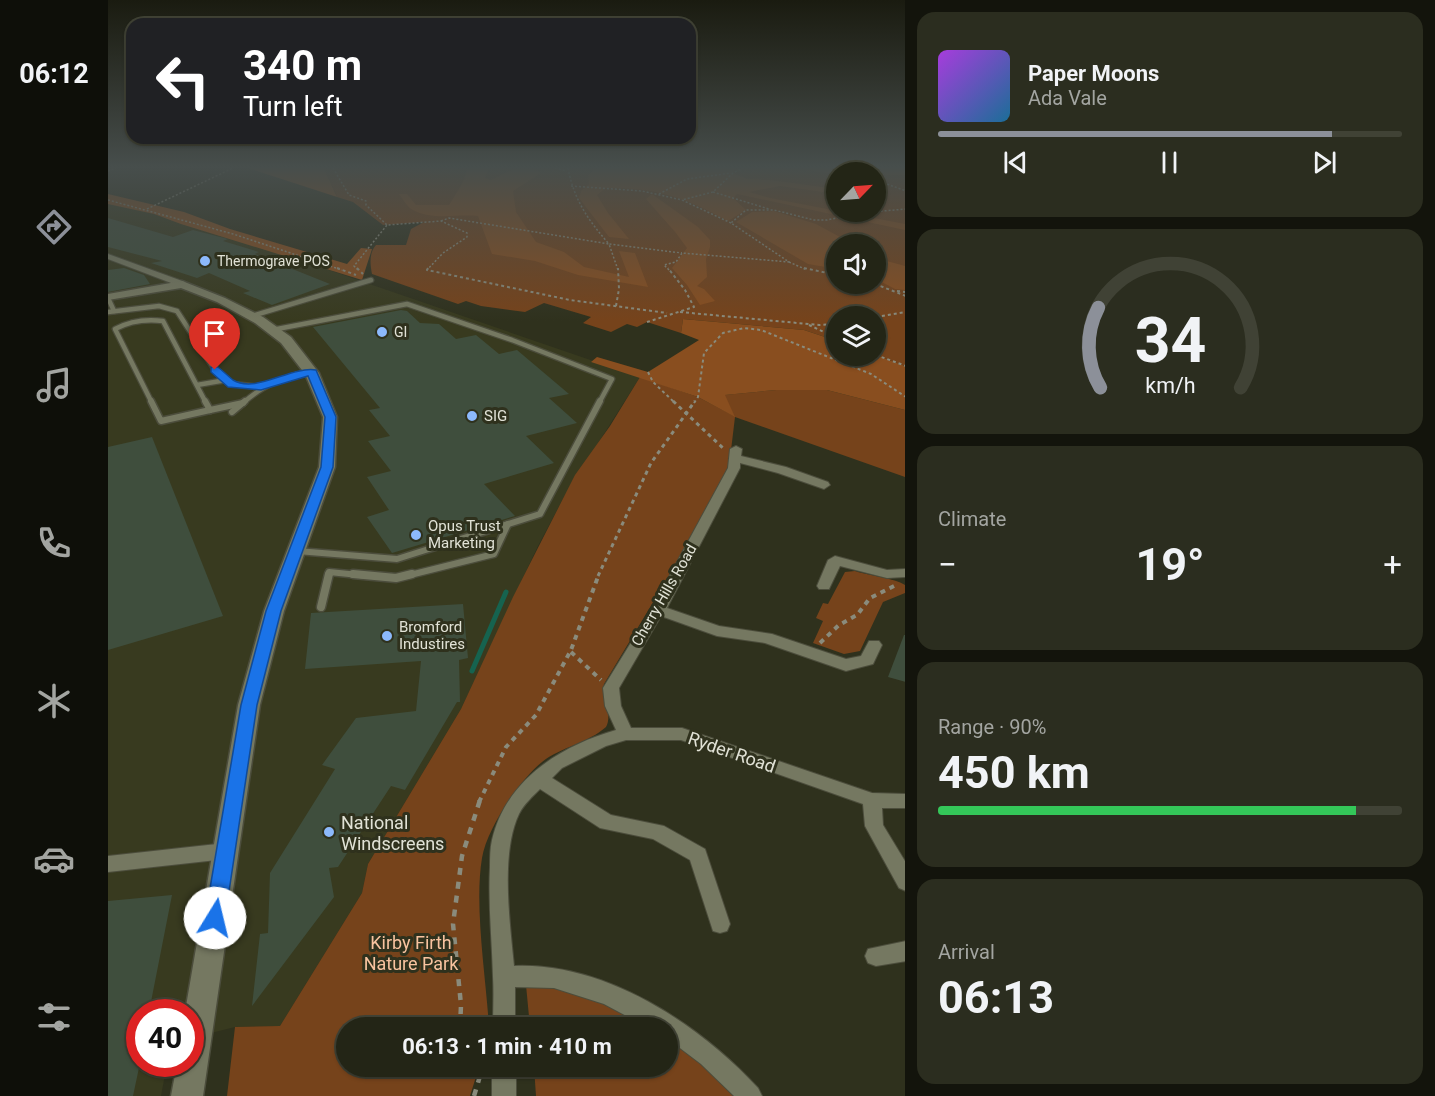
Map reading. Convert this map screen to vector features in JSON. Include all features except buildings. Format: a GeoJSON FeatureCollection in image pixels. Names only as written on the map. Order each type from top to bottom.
{"type":"FeatureCollection","features":[{"type":"Feature","properties":{"kind":"street"},"geometry":{"type":"LineString","coordinates":[[108,256],[221,300],[252,316],[286,340],[312,373],[330,417],[327,467],[274,611],[249,705],[187,1096]]}},
{"type":"Feature","properties":{"kind":"street"},"geometry":{"type":"LineString","coordinates":[[108,298],[182,284]]}},
{"type":"Feature","properties":{"kind":"street"},"geometry":{"type":"LineString","coordinates":[[736,453],[824,485]]}},
{"type":"Feature","properties":{"kind":"street","name":"Cherry Hills Road"},"geometry":{"type":"LineString","coordinates":[[611,688],[658,609],[734,468],[736,453]]}},
{"type":"Feature","properties":{"kind":"street"},"geometry":{"type":"LineString","coordinates":[[824,586],[837,554],[867,570],[902,573]]}},
{"type":"Feature","properties":{"kind":"street"},"geometry":{"type":"LineString","coordinates":[[658,609],[717,631],[767,638],[846,664],[867,660],[874,645]]}},
{"type":"Feature","properties":{"kind":"street"},"geometry":{"type":"LineString","coordinates":[[611,688],[613,706],[626,734]]}},
{"type":"Feature","properties":{"kind":"street","name":"Ryder Road"},"geometry":{"type":"LineString","coordinates":[[504,1017],[504,977],[498,898],[501,841],[511,811],[523,794],[556,763],[577,751],[626,734],[682,734],[872,800],[905,801]]}},
{"type":"Feature","properties":{"kind":"street"},"geometry":{"type":"LineString","coordinates":[[539,779],[607,822],[657,832],[698,855],[720,924]]}},
{"type":"Feature","properties":{"kind":"street"},"geometry":{"type":"LineString","coordinates":[[872,800],[874,826],[905,880]]}},
{"type":"Feature","properties":{"kind":"street"},"geometry":{"type":"LineString","coordinates":[[108,864],[226,851]]}},
{"type":"Feature","properties":{"kind":"street"},"geometry":{"type":"LineString","coordinates":[[876,956],[905,951]]}},
{"type":"Feature","properties":{"kind":"street"},"geometry":{"type":"LineString","coordinates":[[504,977],[552,977],[602,993],[649,1015],[700,1049],[750,1096]]}},
{"type":"Feature","properties":{"kind":"street"},"geometry":{"type":"LineString","coordinates":[[504,1077],[504,1096]]}},
{"type":"Feature","properties":{"kind":"lane"},"geometry":{"type":"LineString","coordinates":[[252,316],[371,280]]}},
{"type":"Feature","properties":{"kind":"lane"},"geometry":{"type":"LineString","coordinates":[[108,298],[111,312],[159,306],[177,311],[215,370],[226,380],[232,384],[261,387]]}},
{"type":"Feature","properties":{"kind":"lane"},"geometry":{"type":"LineString","coordinates":[[272,330],[407,304],[512,340],[612,379],[540,514],[397,559],[297,551]]}},
{"type":"Feature","properties":{"kind":"lane"},"geometry":{"type":"LineString","coordinates":[[210,411],[163,321],[156,319],[120,325],[115,328],[158,419],[161,421],[210,411],[243,403]]}},
{"type":"Feature","properties":{"kind":"lane"},"geometry":{"type":"LineString","coordinates":[[232,412],[261,387],[292,376],[312,373]]}},
{"type":"Feature","properties":{"kind":"lane"},"geometry":{"type":"LineString","coordinates":[[196,385],[226,380]]}},
{"type":"Feature","properties":{"kind":"lane"},"geometry":{"type":"LineString","coordinates":[[321,607],[329,572],[396,578],[494,554],[508,524]]}},
{"type":"Feature","properties":{"kind":"path"},"geometry":{"type":"LineString","coordinates":[[177,219],[305,257],[371,280]]}},
{"type":"Feature","properties":{"kind":"path"},"geometry":{"type":"LineString","coordinates":[[381,219],[387,225]]}},
{"type":"Feature","properties":{"kind":"path"},"geometry":{"type":"LineString","coordinates":[[371,280],[354,266],[387,225],[446,219]]}},
{"type":"Feature","properties":{"kind":"path"},"geometry":{"type":"LineString","coordinates":[[456,219],[609,244],[789,262]]}},
{"type":"Feature","properties":{"kind":"path"},"geometry":{"type":"LineString","coordinates":[[589,219],[609,244],[619,265],[617,274],[621,282],[616,306]]}},
{"type":"Feature","properties":{"kind":"path"},"geometry":{"type":"LineString","coordinates":[[723,219],[789,262],[807,270],[826,273]]}},
{"type":"Feature","properties":{"kind":"path"},"geometry":{"type":"LineString","coordinates":[[731,223],[735,219]]}},
{"type":"Feature","properties":{"kind":"path"},"geometry":{"type":"LineString","coordinates":[[811,219],[831,219]]}},
{"type":"Feature","properties":{"kind":"path"},"geometry":{"type":"LineString","coordinates":[[441,221],[466,233],[467,237],[443,253],[427,270],[570,300],[670,314]]}},
{"type":"Feature","properties":{"kind":"path"},"geometry":{"type":"LineString","coordinates":[[647,322],[694,307],[690,296],[674,274],[664,265],[676,262],[682,253]]}},
{"type":"Feature","properties":{"kind":"path"},"geometry":{"type":"LineString","coordinates":[[886,288],[905,296]]}},
{"type":"Feature","properties":{"kind":"path"},"geometry":{"type":"LineString","coordinates":[[895,291],[905,292]]}},
{"type":"Feature","properties":{"kind":"path"},"geometry":{"type":"LineString","coordinates":[[678,311],[826,324]]}},
{"type":"Feature","properties":{"kind":"path"},"geometry":{"type":"LineString","coordinates":[[886,315],[905,312]]}},
{"type":"Feature","properties":{"kind":"path"},"geometry":{"type":"LineString","coordinates":[[806,324],[826,333]]}},
{"type":"Feature","properties":{"kind":"path"},"geometry":{"type":"LineString","coordinates":[[460,1017],[453,924],[462,856],[483,790],[506,747],[536,715],[571,650],[595,583],[651,463],[698,397],[704,353],[723,333],[744,328],[761,330],[862,370],[905,396]]}},
{"type":"Feature","properties":{"kind":"path"},"geometry":{"type":"LineString","coordinates":[[886,359],[905,366]]}},
{"type":"Feature","properties":{"kind":"path"},"geometry":{"type":"LineString","coordinates":[[648,372],[653,382],[726,451],[736,453]]}},
{"type":"Feature","properties":{"kind":"path"},"geometry":{"type":"LineString","coordinates":[[810,652],[838,625],[857,615],[870,598],[898,583],[902,573]]}},
{"type":"Feature","properties":{"kind":"path"},"geometry":{"type":"LineString","coordinates":[[571,650],[571,653],[611,688]]}},
{"type":"Feature","properties":{"kind":"path"},"geometry":{"type":"LineString","coordinates":[[473,1077],[479,1081]]}},
{"type":"Feature","properties":{"kind":"path"},"geometry":{"type":"LineString","coordinates":[[474,1096],[480,1077]]}},
{"type":"Feature","properties":{"kind":"shaded area"},"geometry":{"type":"Polygon","coordinates":[[[108,219],[170,219],[288,256],[640,377],[564,497],[538,546],[461,709],[368,864],[362,893],[280,1026],[235,1027],[204,1035],[204,999],[126,999],[126,1077],[165,1077],[161,1096],[108,1096],[108,219]]]}},
{"type":"Feature","properties":{"kind":"shaded area"},"geometry":{"type":"Polygon","coordinates":[[[168,219],[203,219],[347,264],[361,248],[372,249],[362,280],[168,219]]]}},
{"type":"Feature","properties":{"kind":"shaded area"},"geometry":{"type":"Polygon","coordinates":[[[479,219],[521,219],[536,242],[564,252],[584,267],[629,277],[619,251],[635,253],[648,287],[578,275],[535,261],[492,254],[479,219]]]}},
{"type":"Feature","properties":{"kind":"shaded area"},"geometry":{"type":"Polygon","coordinates":[[[595,219],[613,219],[629,239],[609,237],[595,219]]]}},
{"type":"Feature","properties":{"kind":"shaded area"},"geometry":{"type":"Polygon","coordinates":[[[664,219],[687,219],[710,240],[706,259],[707,277],[697,286],[704,289],[715,301],[700,305],[672,268],[687,248],[664,219]]]}},
{"type":"Feature","properties":{"kind":"shaded area"},"geometry":{"type":"Polygon","coordinates":[[[741,219],[800,219],[834,234],[826,234],[826,267],[808,264],[736,222],[741,219]]]}},
{"type":"Feature","properties":{"kind":"shaded area"},"geometry":{"type":"Polygon","coordinates":[[[886,220],[905,224],[905,230],[868,222],[886,220]]]}},
{"type":"Feature","properties":{"kind":"shaded area"},"geometry":{"type":"Polygon","coordinates":[[[886,261],[905,266],[905,290],[895,289],[886,284],[886,261]]]}},
{"type":"Feature","properties":{"kind":"shaded area"},"geometry":{"type":"Polygon","coordinates":[[[683,319],[804,330],[826,337],[826,366],[886,366],[886,359],[905,366],[905,410],[827,390],[776,390],[725,395],[735,417],[698,397],[591,362],[597,357],[648,372],[699,340],[681,333],[683,319]]]}},
{"type":"Feature","properties":{"kind":"green space"},"geometry":{"type":"Polygon","coordinates":[[[375,219],[826,219],[826,222],[886,222],[886,219],[905,219],[905,366],[886,359],[886,306],[826,306],[826,337],[804,330],[683,319],[681,333],[647,322],[637,327],[627,324],[611,332],[583,323],[591,317],[544,303],[525,312],[481,306],[466,301],[458,304],[372,274],[371,255],[376,245],[406,245],[411,229],[424,222],[383,225],[375,219]]]}},
{"type":"Feature","properties":{"kind":"green space","name":"Kirby Firth Nature Park"},"geometry":{"type":"Polygon","coordinates":[[[640,377],[698,397],[734,416],[724,395],[776,390],[827,390],[905,410],[905,477],[735,417],[729,467],[697,529],[604,684],[608,711],[606,727],[591,737],[557,752],[533,770],[505,806],[490,833],[482,858],[479,898],[488,1017],[336,1017],[336,1077],[476,1077],[470,1096],[227,1096],[235,1027],[280,1026],[362,893],[368,864],[461,709],[513,597],[575,475],[610,426],[640,377]]]}},
{"type":"Feature","properties":{"kind":"green space"},"geometry":{"type":"Polygon","coordinates":[[[855,571],[905,585],[905,593],[883,602],[860,651],[844,654],[813,643],[823,621],[816,618],[823,603],[828,604],[845,572],[855,571]]]}},
{"type":"Feature","properties":{"kind":"green space"},"geometry":{"type":"Polygon","coordinates":[[[552,977],[652,1017],[529,1017],[526,985],[552,977]]]}},
{"type":"Feature","properties":{"kind":"green space"},"geometry":{"type":"Polygon","coordinates":[[[678,1034],[700,1049],[750,1096],[536,1096],[535,1077],[678,1077],[678,1034]]]}},
{"type":"Feature","properties":{"kind":"waterway"},"geometry":{"type":"LineString","coordinates":[[472,671],[506,592]]}},
{"type":"Feature","properties":{"kind":"place","name":"Thermograve POS"},"geometry":{"type":"Point","coordinates":[205,261]}},
{"type":"Feature","properties":{"kind":"place","name":"GI"},"geometry":{"type":"Point","coordinates":[382,332]}},
{"type":"Feature","properties":{"kind":"place","name":"SIG"},"geometry":{"type":"Point","coordinates":[472,416]}},
{"type":"Feature","properties":{"kind":"place","name":"Opus Trust Marketing"},"geometry":{"type":"Point","coordinates":[416,535]}},
{"type":"Feature","properties":{"kind":"place","name":"Bromford Industires"},"geometry":{"type":"Point","coordinates":[387,636]}},
{"type":"Feature","properties":{"kind":"place","name":"National Windscreens"},"geometry":{"type":"Point","coordinates":[329,832]}},
{"type":"Feature","properties":{"kind":"route"},"geometry":{"type":"LineString","coordinates":[[215,370],[232,384],[261,387],[292,376],[312,373],[330,417],[327,467],[305,532],[274,611],[249,705],[215,918]]}}]}
